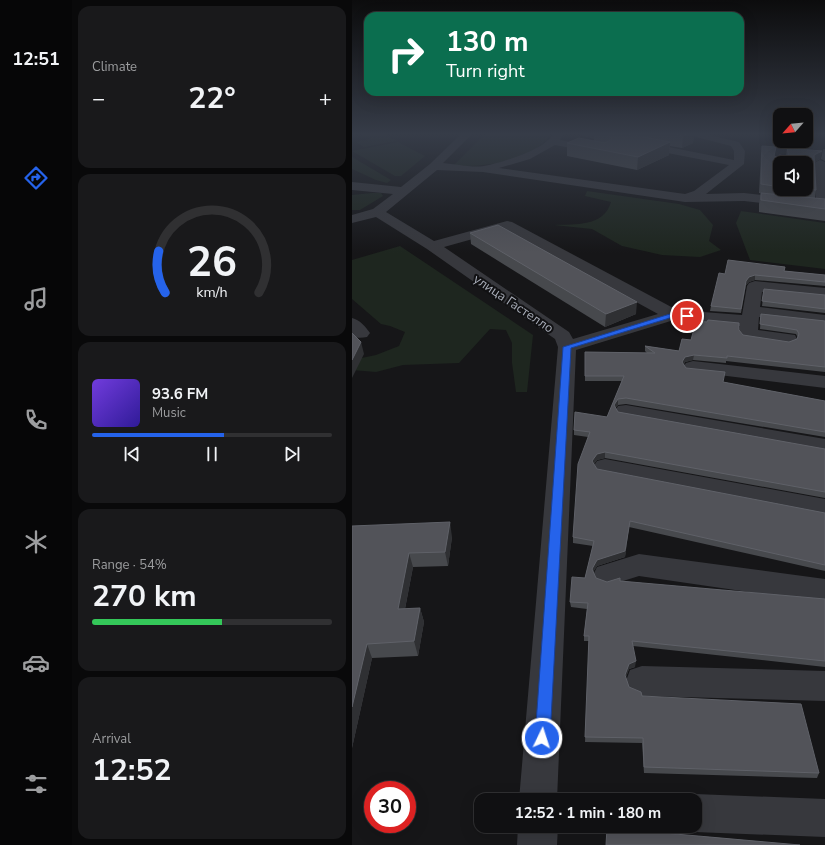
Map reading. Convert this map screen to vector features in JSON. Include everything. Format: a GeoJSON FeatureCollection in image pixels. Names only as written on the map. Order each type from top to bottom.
{"type":"FeatureCollection","features":[{"type":"Feature","properties":{"kind":"street"},"geometry":{"type":"LineString","coordinates":[[352,218],[378,212],[425,173]]}},
{"type":"Feature","properties":{"kind":"street"},"geometry":{"type":"LineString","coordinates":[[514,173],[685,198],[773,195]]}},
{"type":"Feature","properties":{"kind":"street"},"geometry":{"type":"LineString","coordinates":[[685,198],[698,194],[725,173]]}},
{"type":"Feature","properties":{"kind":"street"},"geometry":{"type":"LineString","coordinates":[[786,196],[824,206],[821,173]]}},
{"type":"Feature","properties":{"kind":"street"},"geometry":{"type":"LineString","coordinates":[[352,186],[404,190]]}},
{"type":"Feature","properties":{"kind":"street","name":"улица Гастелло"},"geometry":{"type":"LineString","coordinates":[[378,212],[432,246],[563,336],[567,347]]}},
{"type":"Feature","properties":{"kind":"street"},"geometry":{"type":"LineString","coordinates":[[432,246],[507,225],[672,315]]}},
{"type":"Feature","properties":{"kind":"street"},"geometry":{"type":"LineString","coordinates":[[788,339],[748,334],[755,286],[825,293]]}},
{"type":"Feature","properties":{"kind":"street"},"geometry":{"type":"LineString","coordinates":[[538,793],[567,347],[672,315],[750,316],[825,320]]}},
{"type":"Feature","properties":{"kind":"street"},"geometry":{"type":"LineString","coordinates":[[693,367],[825,382]]}},
{"type":"Feature","properties":{"kind":"street"},"geometry":{"type":"LineString","coordinates":[[626,411],[825,446]]}},
{"type":"Feature","properties":{"kind":"street"},"geometry":{"type":"LineString","coordinates":[[605,467],[825,508]]}},
{"type":"Feature","properties":{"kind":"street"},"geometry":{"type":"LineString","coordinates":[[607,575],[639,565],[825,591]]}},
{"type":"Feature","properties":{"kind":"street"},"geometry":{"type":"LineString","coordinates":[[642,681],[825,686]]}},
{"type":"Feature","properties":{"kind":"street"},"geometry":{"type":"LineString","coordinates":[[702,813],[825,818]]}},
{"type":"Feature","properties":{"kind":"street"},"geometry":{"type":"LineString","coordinates":[[537,845],[538,833]]}},
{"type":"Feature","properties":{"kind":"shaded area"},"geometry":{"type":"Polygon","coordinates":[[[362,173],[380,173],[391,180],[387,183],[362,173]]]}},
{"type":"Feature","properties":{"kind":"shaded area"},"geometry":{"type":"Polygon","coordinates":[[[391,173],[404,173],[401,176],[395,176],[391,173]]]}},
{"type":"Feature","properties":{"kind":"shaded area"},"geometry":{"type":"Polygon","coordinates":[[[587,191],[679,204],[700,210],[713,225],[709,241],[721,250],[700,257],[662,255],[622,246],[592,229],[554,225],[579,224],[595,220],[602,216],[611,202],[585,196],[587,191]]]}},
{"type":"Feature","properties":{"kind":"shaded area"},"geometry":{"type":"Polygon","coordinates":[[[381,193],[383,196],[360,210],[352,210],[352,195],[381,193]]]}},
{"type":"Feature","properties":{"kind":"shaded area"},"geometry":{"type":"Polygon","coordinates":[[[741,211],[825,223],[825,269],[750,260],[736,223],[741,211]]]}},
{"type":"Feature","properties":{"kind":"shaded area"},"geometry":{"type":"Polygon","coordinates":[[[400,246],[533,335],[527,392],[516,392],[512,363],[512,343],[506,330],[490,329],[459,363],[403,365],[376,372],[352,370],[352,360],[376,355],[399,346],[405,332],[381,324],[352,299],[352,260],[400,246]]]}},
{"type":"Feature","properties":{"kind":"building"},"geometry":{"type":"Polygon","coordinates":[[[761,173],[773,173],[773,186],[761,184],[761,173]]]}},
{"type":"Feature","properties":{"kind":"building"},"geometry":{"type":"Polygon","coordinates":[[[813,173],[815,173],[816,190],[813,190],[813,173]]]}},
{"type":"Feature","properties":{"kind":"building"},"geometry":{"type":"Polygon","coordinates":[[[761,193],[773,194],[773,196],[825,199],[825,209],[761,200],[761,193]]]}},
{"type":"Feature","properties":{"kind":"building"},"geometry":{"type":"Polygon","coordinates":[[[498,225],[637,302],[606,314],[470,233],[498,225]]]}},
{"type":"Feature","properties":{"kind":"building"},"geometry":{"type":"Polygon","coordinates":[[[728,260],[785,267],[784,271],[825,275],[825,282],[755,275],[749,277],[746,281],[741,309],[711,306],[719,273],[725,274],[728,260]]]}},
{"type":"Feature","properties":{"kind":"building"},"geometry":{"type":"Polygon","coordinates":[[[764,289],[825,295],[825,309],[762,301],[764,289]]]}},
{"type":"Feature","properties":{"kind":"building"},"geometry":{"type":"Polygon","coordinates":[[[761,314],[825,321],[825,367],[727,356],[727,358],[694,355],[685,357],[682,362],[686,368],[725,372],[723,382],[825,401],[825,432],[626,398],[618,399],[614,405],[618,412],[825,449],[825,492],[605,452],[597,454],[592,461],[597,469],[825,513],[825,565],[630,521],[625,551],[597,560],[592,569],[596,578],[607,582],[620,578],[620,581],[825,599],[825,661],[632,641],[636,661],[629,664],[625,675],[629,687],[641,692],[642,696],[801,704],[819,773],[644,767],[643,738],[585,737],[589,636],[584,636],[588,603],[570,602],[572,577],[585,578],[594,541],[573,537],[578,464],[590,432],[574,430],[575,412],[607,417],[624,376],[585,376],[585,352],[655,353],[645,346],[679,351],[682,339],[691,340],[696,321],[707,322],[708,320],[739,323],[739,330],[743,335],[789,342],[797,339],[799,334],[797,330],[760,324],[761,314]]]}},
{"type":"Feature","properties":{"kind":"building"},"geometry":{"type":"Polygon","coordinates":[[[352,333],[361,342],[352,360],[352,333]]]}},
{"type":"Feature","properties":{"kind":"building"},"geometry":{"type":"Polygon","coordinates":[[[450,522],[445,552],[409,553],[398,609],[420,608],[414,641],[367,644],[352,707],[352,526],[450,522]]]}},
{"type":"Feature","properties":{"kind":"building"},"geometry":{"type":"Polygon","coordinates":[[[607,833],[664,833],[800,845],[606,845],[607,833]]]}},
{"type":"Feature","properties":{"kind":"route"},"geometry":{"type":"LineString","coordinates":[[542,738],[567,347],[672,315],[687,316]]}}]}
